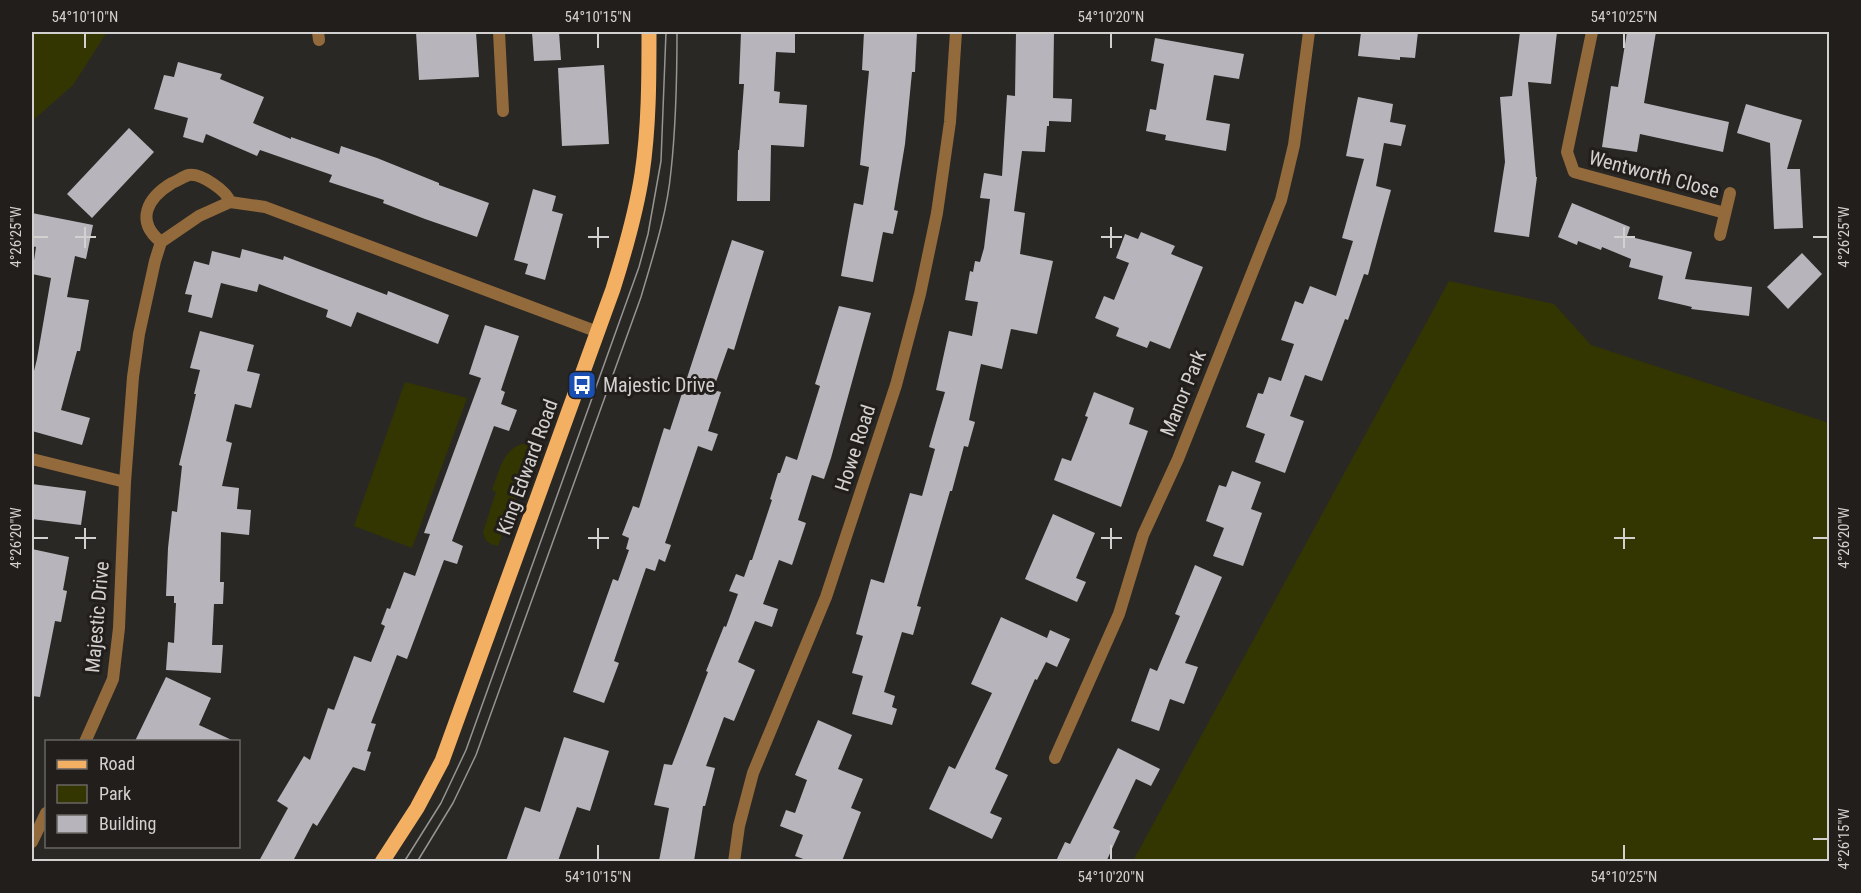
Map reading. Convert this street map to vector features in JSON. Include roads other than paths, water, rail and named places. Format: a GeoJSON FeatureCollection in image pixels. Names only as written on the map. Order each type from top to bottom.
{"type":"FeatureCollection","features":[{"type":"Feature","properties":{"kind":"main road","name":"King Edward Road"},"geometry":{"type":"LineString","coordinates":[[382,861],[417,808],[442,761],[598,332],[626,248],[642,171],[648,90],[649,32]]}},
{"type":"Feature","properties":{"kind":"street"},"geometry":{"type":"LineString","coordinates":[[499,32],[503,111]]}},
{"type":"Feature","properties":{"kind":"street","name":"Howe Road"},"geometry":{"type":"LineString","coordinates":[[734,861],[739,826],[753,773],[826,597],[896,385],[920,294],[937,213],[950,122],[956,32]]}},
{"type":"Feature","properties":{"kind":"street","name":"Manor Park"},"geometry":{"type":"LineString","coordinates":[[1055,758],[1119,614],[1143,534],[1178,459],[1281,200],[1294,145],[1310,32]]}},
{"type":"Feature","properties":{"kind":"street","name":"Wentworth Close"},"geometry":{"type":"LineString","coordinates":[[1592,32],[1567,153],[1574,172],[1725,213]]}},
{"type":"Feature","properties":{"kind":"street"},"geometry":{"type":"LineString","coordinates":[[230,202],[228,195],[210,182],[189,175],[167,186],[147,208],[146,222],[153,236],[161,242],[199,216],[230,202],[266,207],[598,332]]}},
{"type":"Feature","properties":{"kind":"street","name":"Wentworth Close"},"geometry":{"type":"LineString","coordinates":[[1720,235],[1730,193]]}},
{"type":"Feature","properties":{"kind":"street","name":"Majestic Drive"},"geometry":{"type":"LineString","coordinates":[[85,740],[113,679],[119,628],[125,482],[133,377],[139,334],[161,242]]}},
{"type":"Feature","properties":{"kind":"street"},"geometry":{"type":"LineString","coordinates":[[32,459],[125,482]]}},
{"type":"Feature","properties":{"kind":"street"},"geometry":{"type":"LineString","coordinates":[[32,842],[45,815]]}},
{"type":"Feature","properties":{"kind":"tram line"},"geometry":{"type":"LineString","coordinates":[[404,862],[441,803],[466,750],[639,267],[648,234],[661,161],[666,32]]}},
{"type":"Feature","properties":{"kind":"tram line"},"geometry":{"type":"LineString","coordinates":[[417,862],[453,803],[476,755],[641,297],[659,235],[669,187],[675,119],[677,32]]}},
{"type":"Feature","properties":{"kind":"place","name":"Majestic Drive"},"geometry":{"type":"Point","coordinates":[582,385]}}]}
